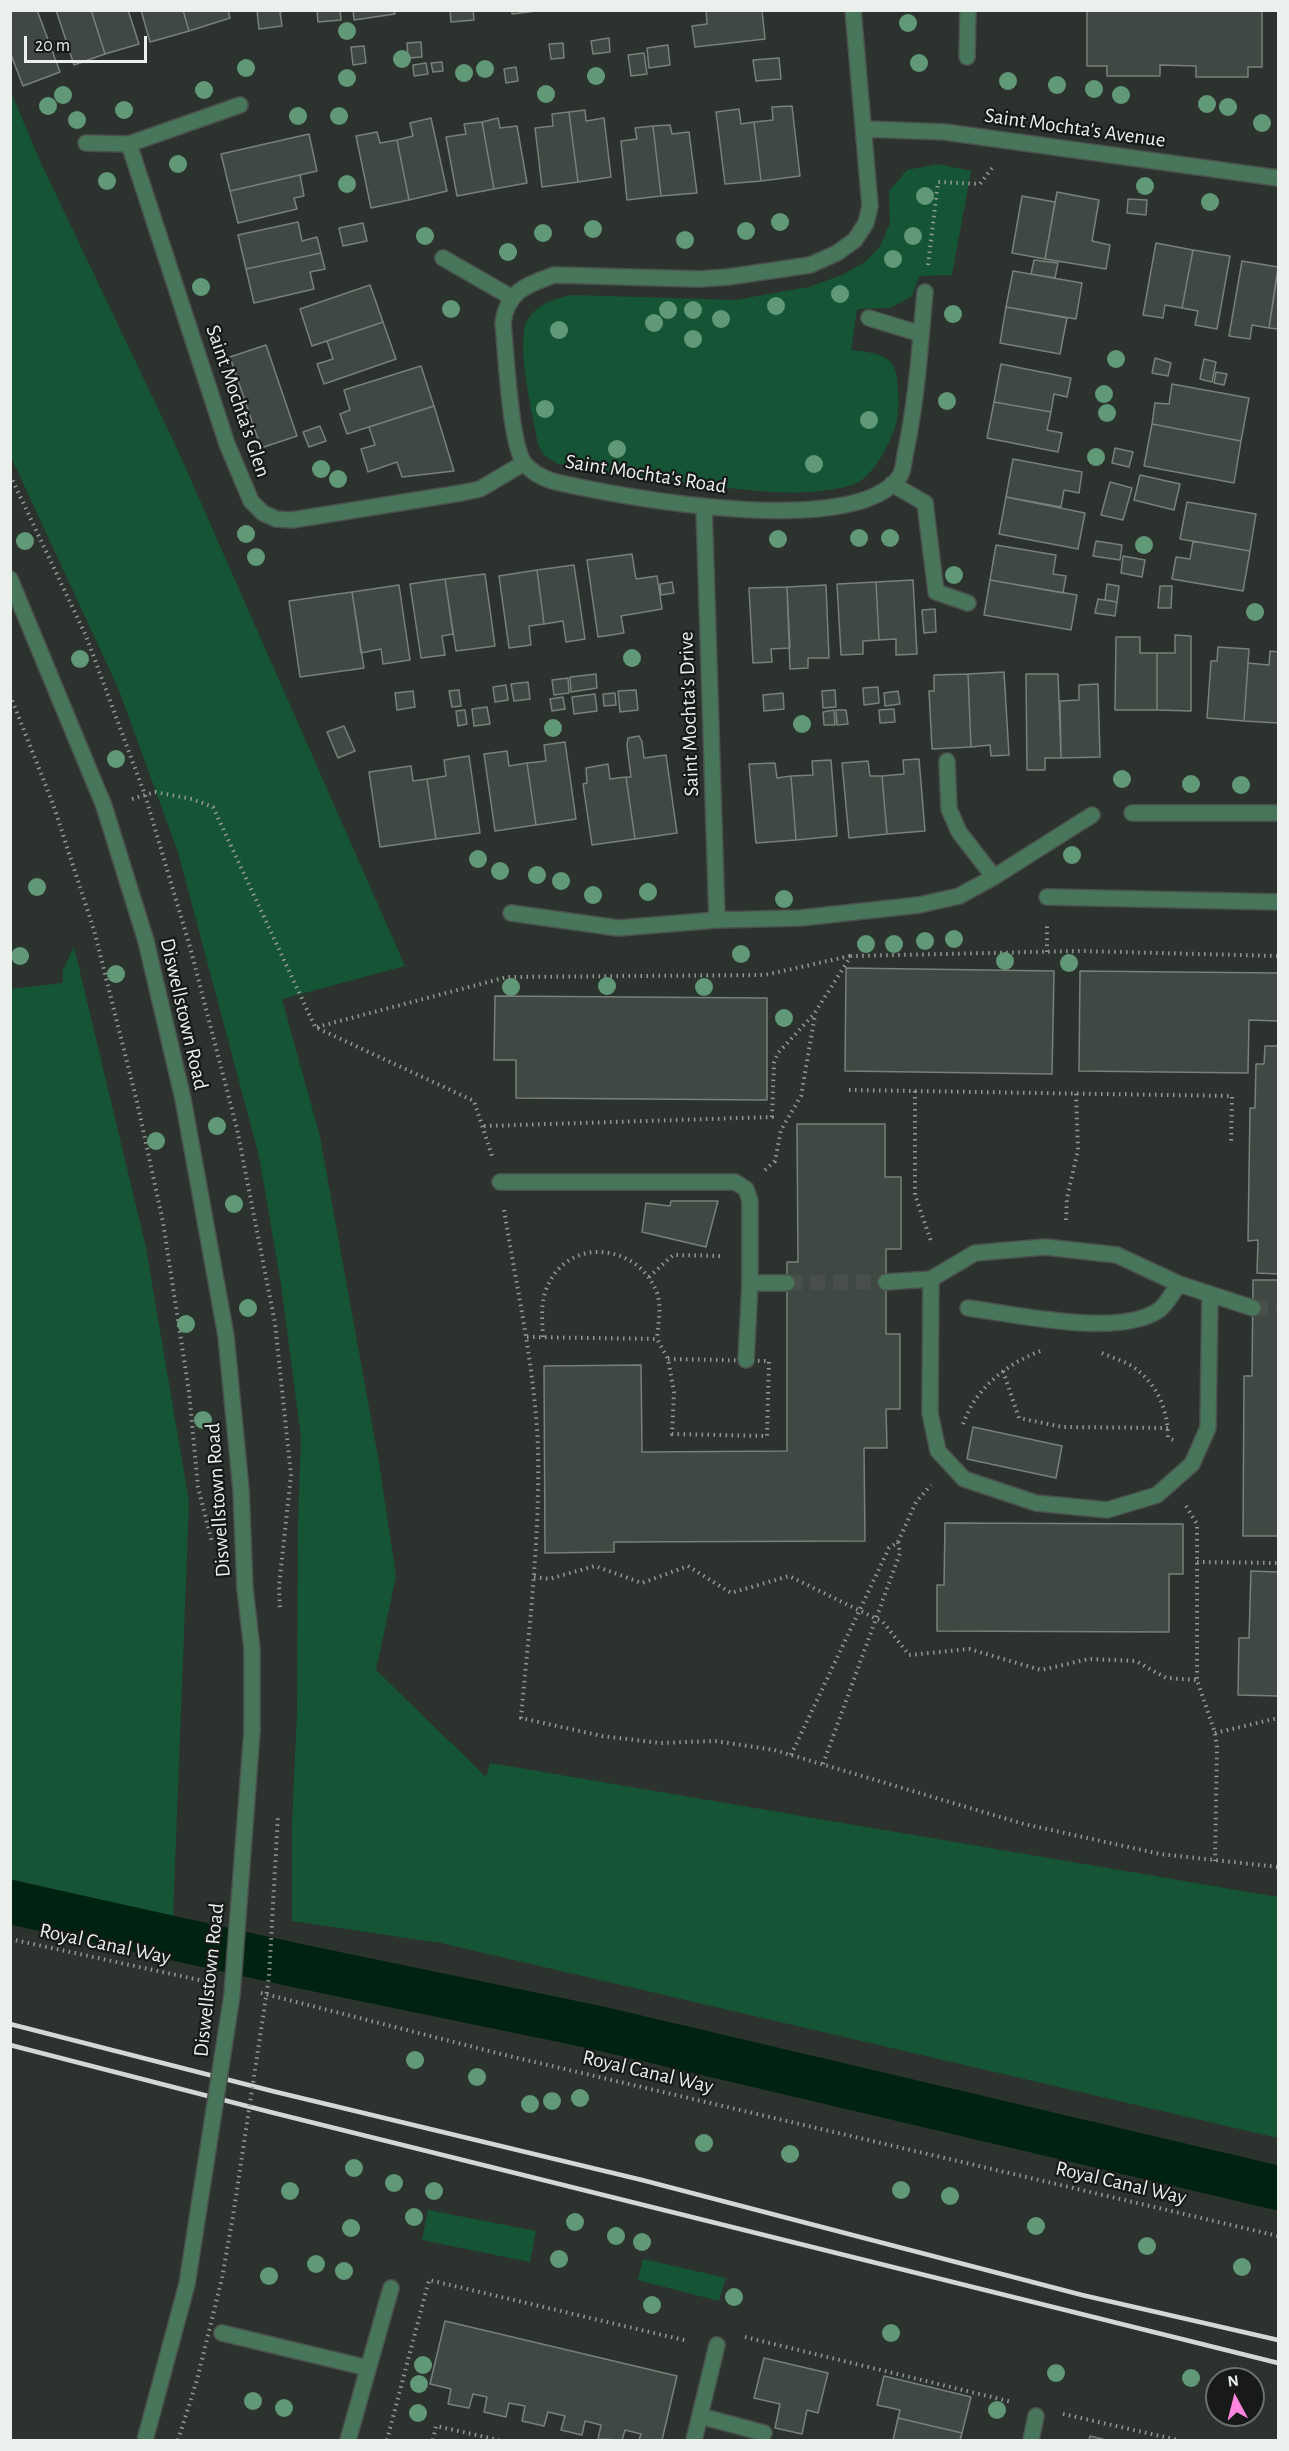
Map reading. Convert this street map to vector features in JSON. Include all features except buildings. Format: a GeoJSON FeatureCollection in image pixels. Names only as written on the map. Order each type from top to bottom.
{"type":"FeatureCollection","features":[{"type":"Feature","properties":{"kind":"street"},"geometry":{"type":"LineString","coordinates":[[524,463],[515,433],[503,323],[505,310],[511,297],[532,283],[554,275],[699,279],[810,265],[837,253],[855,240],[866,223],[870,206],[853,10]]}},
{"type":"Feature","properties":{"kind":"street"},"geometry":{"type":"LineString","coordinates":[[968,10],[968,57]]}},
{"type":"Feature","properties":{"kind":"street"},"geometry":{"type":"LineString","coordinates":[[86,143],[129,144],[240,105]]}},
{"type":"Feature","properties":{"kind":"street","name":"Saint Mochta's Avenue"},"geometry":{"type":"LineString","coordinates":[[865,129],[945,132],[1278,178]]}},
{"type":"Feature","properties":{"kind":"street","name":"Saint Mochta's Glen"},"geometry":{"type":"LineString","coordinates":[[129,144],[227,444],[251,501],[263,513],[276,519],[292,520],[471,491],[480,489],[524,463]]}},
{"type":"Feature","properties":{"kind":"street"},"geometry":{"type":"LineString","coordinates":[[443,258],[511,297]]}},
{"type":"Feature","properties":{"kind":"street"},"geometry":{"type":"LineString","coordinates":[[925,292],[913,417],[901,475],[892,484],[925,503],[936,592],[968,603]]}},
{"type":"Feature","properties":{"kind":"street"},"geometry":{"type":"LineString","coordinates":[[869,318],[921,334]]}},
{"type":"Feature","properties":{"kind":"street","name":"Saint Mochta's Road"},"geometry":{"type":"LineString","coordinates":[[524,463],[543,478],[552,481],[704,506],[762,511],[838,507],[865,500],[892,484]]}},
{"type":"Feature","properties":{"kind":"street","name":"Saint Mochta's Drive"},"geometry":{"type":"LineString","coordinates":[[704,506],[717,920]]}},
{"type":"Feature","properties":{"kind":"street","name":"Diswellstown Road"},"geometry":{"type":"LineString","coordinates":[[10,579],[104,806],[146,941],[183,1099],[226,1336],[241,1490],[245,1589],[252,1649],[252,1731],[232,1995],[187,2284],[145,2440]]}},
{"type":"Feature","properties":{"kind":"street"},"geometry":{"type":"LineString","coordinates":[[947,761],[949,809],[959,832],[994,877]]}},
{"type":"Feature","properties":{"kind":"street"},"geometry":{"type":"LineString","coordinates":[[1132,813],[1278,813]]}},
{"type":"Feature","properties":{"kind":"street"},"geometry":{"type":"LineString","coordinates":[[511,913],[618,928],[717,920],[800,918],[919,905],[959,896],[994,877],[1092,815]]}},
{"type":"Feature","properties":{"kind":"street"},"geometry":{"type":"LineString","coordinates":[[1047,897],[1278,902]]}},
{"type":"Feature","properties":{"kind":"street"},"geometry":{"type":"LineString","coordinates":[[500,1182],[735,1182],[746,1189],[750,1201],[750,1283],[746,1360]]}},
{"type":"Feature","properties":{"kind":"street"},"geometry":{"type":"LineString","coordinates":[[886,1282],[937,1276],[975,1253],[1045,1247],[1118,1255],[1179,1284],[1253,1308]]}},
{"type":"Feature","properties":{"kind":"street"},"geometry":{"type":"LineString","coordinates":[[937,1276],[930,1413],[938,1451],[964,1479],[1036,1503],[1107,1510],[1157,1495],[1192,1464],[1208,1428],[1210,1295]]}},
{"type":"Feature","properties":{"kind":"street"},"geometry":{"type":"LineString","coordinates":[[750,1283],[787,1283]]}},
{"type":"Feature","properties":{"kind":"street"},"geometry":{"type":"LineString","coordinates":[[968,1308],[1072,1322],[1130,1322],[1160,1309],[1179,1284]]}},
{"type":"Feature","properties":{"kind":"street"},"geometry":{"type":"LineString","coordinates":[[348,2440],[391,2288]]}},
{"type":"Feature","properties":{"kind":"street"},"geometry":{"type":"LineString","coordinates":[[222,2333],[368,2368]]}},
{"type":"Feature","properties":{"kind":"street"},"geometry":{"type":"LineString","coordinates":[[694,2440],[717,2345]]}},
{"type":"Feature","properties":{"kind":"street"},"geometry":{"type":"LineString","coordinates":[[700,2416],[764,2433]]}},
{"type":"Feature","properties":{"kind":"street"},"geometry":{"type":"LineString","coordinates":[[1031,2440],[1036,2416]]}},
{"type":"Feature","properties":{"kind":"path"},"geometry":{"type":"LineString","coordinates":[[925,292],[938,182],[980,184],[993,167],[1001,166]]}},
{"type":"Feature","properties":{"kind":"path"},"geometry":{"type":"LineString","coordinates":[[10,694],[53,804],[94,930],[137,1102],[163,1222],[189,1392],[198,1487],[213,1548]]}},
{"type":"Feature","properties":{"kind":"path"},"geometry":{"type":"LineString","coordinates":[[104,806],[155,792],[192,799],[213,807],[315,1027],[474,1101],[484,1126],[500,1182],[527,1337],[538,1449],[534,1577],[521,1718],[602,1736],[660,1743],[715,1741],[790,1755],[1024,1824],[1160,1854],[1278,1867]]}},
{"type":"Feature","properties":{"kind":"path"},"geometry":{"type":"LineString","coordinates":[[315,1027],[507,977],[765,975],[850,956],[1081,951],[1278,956]]}},
{"type":"Feature","properties":{"kind":"path"},"geometry":{"type":"LineString","coordinates":[[484,1126],[772,1117],[774,1063],[778,1053],[816,1011],[850,956]]}},
{"type":"Feature","properties":{"kind":"path"},"geometry":{"type":"LineString","coordinates":[[746,1189],[775,1161],[781,1130],[801,1096],[816,1011]]}},
{"type":"Feature","properties":{"kind":"path"},"geometry":{"type":"LineString","coordinates":[[849,1089],[1232,1096],[1231,1145]]}},
{"type":"Feature","properties":{"kind":"path"},"geometry":{"type":"LineString","coordinates":[[915,1091],[915,1195],[937,1276]]}},
{"type":"Feature","properties":{"kind":"path"},"geometry":{"type":"LineString","coordinates":[[1064,1249],[1067,1198],[1078,1150],[1076,1093]]}},
{"type":"Feature","properties":{"kind":"path"},"geometry":{"type":"LineString","coordinates":[[543,1337],[544,1294],[550,1280],[562,1266],[577,1256],[592,1252],[608,1252],[625,1256],[640,1266],[649,1277],[658,1295],[660,1309],[657,1339],[668,1359],[674,1392],[672,1434],[767,1436],[769,1361],[668,1359]]}},
{"type":"Feature","properties":{"kind":"path"},"geometry":{"type":"LineString","coordinates":[[649,1277],[673,1255],[750,1257]]}},
{"type":"Feature","properties":{"kind":"path"},"geometry":{"type":"LineString","coordinates":[[527,1337],[657,1339]]}},
{"type":"Feature","properties":{"kind":"path"},"geometry":{"type":"LineString","coordinates":[[790,1755],[889,1548],[898,1542],[916,1502],[949,1463],[967,1413],[992,1379],[1022,1358],[1050,1348]]}},
{"type":"Feature","properties":{"kind":"path"},"geometry":{"type":"LineString","coordinates":[[1096,1350],[1136,1369],[1160,1394],[1168,1437],[1197,1453]]}},
{"type":"Feature","properties":{"kind":"path"},"geometry":{"type":"LineString","coordinates":[[1003,1371],[1019,1418],[1062,1427],[1168,1428]]}},
{"type":"Feature","properties":{"kind":"path"},"geometry":{"type":"LineString","coordinates":[[1172,1482],[1197,1524],[1197,1680],[1215,1733],[1217,1747],[1215,1861]]}},
{"type":"Feature","properties":{"kind":"path"},"geometry":{"type":"LineString","coordinates":[[823,1764],[900,1553],[898,1542]]}},
{"type":"Feature","properties":{"kind":"path"},"geometry":{"type":"LineString","coordinates":[[1197,1562],[1278,1563]]}},
{"type":"Feature","properties":{"kind":"path"},"geometry":{"type":"LineString","coordinates":[[534,1577],[549,1579],[595,1566],[642,1583],[688,1566],[731,1593],[789,1576],[883,1622],[909,1655],[969,1649],[1041,1670],[1089,1659],[1136,1661],[1166,1678],[1197,1680]]}},
{"type":"Feature","properties":{"kind":"path"},"geometry":{"type":"LineString","coordinates":[[1215,1733],[1278,1718]]}},
{"type":"Feature","properties":{"kind":"path","name":"Royal Canal Way"},"geometry":{"type":"LineString","coordinates":[[10,1939],[206,1982]]}},
{"type":"Feature","properties":{"kind":"path","name":"Royal Canal Way"},"geometry":{"type":"LineString","coordinates":[[252,1991],[509,2056],[1278,2236]]}},
{"type":"Feature","properties":{"kind":"path"},"geometry":{"type":"LineString","coordinates":[[387,2440],[429,2280],[693,2342]]}},
{"type":"Feature","properties":{"kind":"path"},"geometry":{"type":"LineString","coordinates":[[741,2336],[1016,2403]]}},
{"type":"Feature","properties":{"kind":"path"},"geometry":{"type":"LineString","coordinates":[[1062,2414],[1178,2440]]}},
{"type":"Feature","properties":{"kind":"path"},"geometry":{"type":"LineString","coordinates":[[433,2440],[436,2426],[499,2440]]}},
{"type":"Feature","properties":{"kind":"green space"},"geometry":{"type":"Polygon","coordinates":[[[10,90],[40,161],[179,453],[405,966],[282,999],[320,1137],[379,1463],[396,1576],[376,1670],[486,1777],[490,1763],[1278,1897],[1278,2138],[441,1943],[292,1921],[292,1824],[297,1713],[301,1437],[281,1284],[259,1156],[178,852],[119,690],[11,457],[10,90]]]}},
{"type":"Feature","properties":{"kind":"green space"},"geometry":{"type":"Polygon","coordinates":[[[938,164],[971,171],[952,275],[919,276],[912,296],[890,308],[857,309],[851,350],[885,357],[893,365],[898,385],[896,424],[880,459],[867,476],[852,485],[832,489],[811,492],[768,492],[558,464],[544,455],[538,444],[529,399],[523,344],[524,329],[528,319],[537,309],[554,300],[572,295],[735,300],[809,287],[842,275],[865,262],[881,245],[890,223],[889,191],[907,170],[938,164]]]}},
{"type":"Feature","properties":{"kind":"green space"},"geometry":{"type":"Polygon","coordinates":[[[74,947],[146,1248],[189,1502],[173,1917],[11,1879],[11,989],[63,983],[63,970],[74,947]]]}},
{"type":"Feature","properties":{"kind":"green space"},"geometry":{"type":"Polygon","coordinates":[[[428,2210],[536,2231],[530,2262],[422,2240],[428,2210]]]}},
{"type":"Feature","properties":{"kind":"green space"},"geometry":{"type":"Polygon","coordinates":[[[643,2259],[726,2278],[719,2301],[638,2280],[643,2259]]]}},
{"type":"Feature","properties":{"kind":"waterway"},"geometry":{"type":"LineString","coordinates":[[10,1902],[299,1966],[594,2027],[1278,2188]]}},
{"type":"Feature","properties":{"kind":"tunnel"},"geometry":{"type":"LineString","coordinates":[[787,1283],[886,1282]]}},
{"type":"Feature","properties":{"kind":"tunnel"},"geometry":{"type":"LineString","coordinates":[[1253,1308],[1278,1308]]}},
{"type":"Feature","properties":{"kind":"railway"},"geometry":{"type":"LineString","coordinates":[[10,2024],[272,2091],[642,2180],[1082,2295],[1278,2340]]}},
{"type":"Feature","properties":{"kind":"railway"},"geometry":{"type":"LineString","coordinates":[[10,2045],[1278,2363]]}}]}
